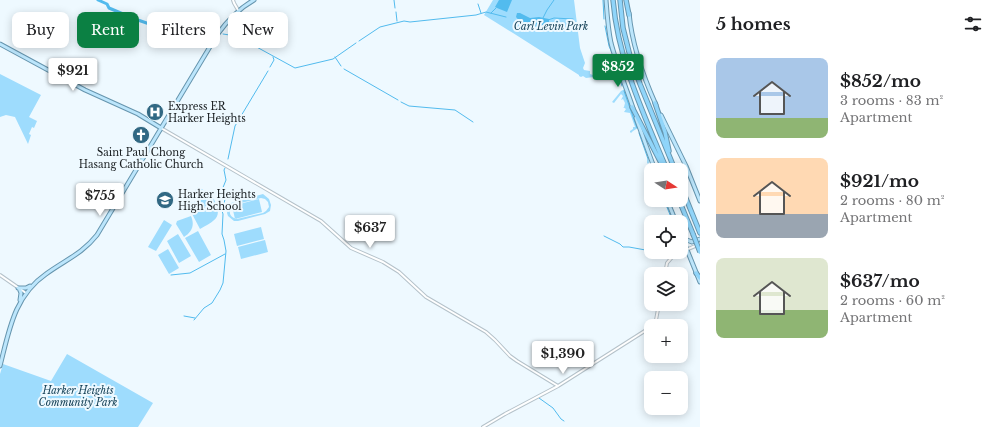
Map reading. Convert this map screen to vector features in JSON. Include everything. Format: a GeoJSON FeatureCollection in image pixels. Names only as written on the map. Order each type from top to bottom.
{"type":"FeatureCollection","features":[{"type":"Feature","properties":{"kind":"highway"},"geometry":{"type":"LineString","coordinates":[[613,0],[617,32],[624,61],[664,163]]}},
{"type":"Feature","properties":{"kind":"highway"},"geometry":{"type":"LineString","coordinates":[[620,0],[623,28],[630,56],[671,161]]}},
{"type":"Feature","properties":{"kind":"highway"},"geometry":{"type":"LineString","coordinates":[[627,0],[629,15]]}},
{"type":"Feature","properties":{"kind":"highway"},"geometry":{"type":"LineString","coordinates":[[655,104],[671,161]]}},
{"type":"Feature","properties":{"kind":"highway"},"geometry":{"type":"LineString","coordinates":[[632,107],[661,163]]}},
{"type":"Feature","properties":{"kind":"highway"},"geometry":{"type":"LineString","coordinates":[[688,203],[700,232]]}},
{"type":"Feature","properties":{"kind":"highway"},"geometry":{"type":"LineString","coordinates":[[682,207],[700,252]]}},
{"type":"Feature","properties":{"kind":"highway"},"geometry":{"type":"LineString","coordinates":[[696,273],[700,278]]}},
{"type":"Feature","properties":{"kind":"main road"},"geometry":{"type":"LineString","coordinates":[[0,366],[12,320],[26,293],[32,285],[45,274],[82,250],[93,240],[106,221],[217,35],[238,10],[254,0]]}},
{"type":"Feature","properties":{"kind":"main road"},"geometry":{"type":"LineString","coordinates":[[606,0],[611,42],[640,130],[653,163]]}},
{"type":"Feature","properties":{"kind":"main road"},"geometry":{"type":"LineString","coordinates":[[629,15],[638,58],[655,104],[686,166],[700,201]]}},
{"type":"Feature","properties":{"kind":"main road"},"geometry":{"type":"LineString","coordinates":[[0,44],[98,97],[138,114],[161,128]]}},
{"type":"Feature","properties":{"kind":"main road"},"geometry":{"type":"LineString","coordinates":[[688,240],[692,242],[700,239]]}},
{"type":"Feature","properties":{"kind":"main road"},"geometry":{"type":"LineString","coordinates":[[688,255],[700,282]]}},
{"type":"Feature","properties":{"kind":"main road"},"geometry":{"type":"LineString","coordinates":[[20,303],[21,295],[19,288],[26,288],[32,285]]}},
{"type":"Feature","properties":{"kind":"street"},"geometry":{"type":"LineString","coordinates":[[233,0],[238,10]]}},
{"type":"Feature","properties":{"kind":"street"},"geometry":{"type":"LineString","coordinates":[[161,128],[321,221],[351,248],[383,262],[395,270],[426,298],[486,332],[514,358],[558,386]]}},
{"type":"Feature","properties":{"kind":"street"},"geometry":{"type":"LineString","coordinates":[[688,249],[700,244]]}},
{"type":"Feature","properties":{"kind":"street"},"geometry":{"type":"LineString","coordinates":[[0,275],[26,293]]}},
{"type":"Feature","properties":{"kind":"street"},"geometry":{"type":"LineString","coordinates":[[483,427],[558,386],[644,331]]}},
{"type":"Feature","properties":{"kind":"green space","name":"Carl Levin Park"},"geometry":{"type":"Polygon","coordinates":[[[493,0],[574,0],[580,48],[585,63],[583,68],[584,70],[590,71],[590,74],[594,77],[586,78],[579,76],[484,15],[493,0]]]}},
{"type":"Feature","properties":{"kind":"green space"},"geometry":{"type":"Polygon","coordinates":[[[0,74],[41,95],[29,117],[37,121],[29,134],[31,135],[28,144],[15,117],[6,115],[0,117],[0,74]]]}},
{"type":"Feature","properties":{"kind":"green space"},"geometry":{"type":"Polygon","coordinates":[[[625,89],[638,128],[631,133],[630,131],[633,127],[635,127],[630,113],[624,112],[626,109],[623,107],[625,103],[623,99],[621,100],[623,96],[621,94],[614,103],[612,102],[621,91],[625,89]]]}},
{"type":"Feature","properties":{"kind":"green space"},"geometry":{"type":"Polygon","coordinates":[[[198,187],[205,191],[201,198],[193,193],[198,187]]]}},
{"type":"Feature","properties":{"kind":"green space"},"geometry":{"type":"Polygon","coordinates":[[[211,194],[217,208],[217,216],[212,222],[200,229],[187,207],[191,202],[192,203],[211,194]]]}},
{"type":"Feature","properties":{"kind":"green space"},"geometry":{"type":"Polygon","coordinates":[[[263,194],[269,199],[271,205],[270,211],[265,214],[234,221],[228,216],[227,213],[231,203],[263,194]],[[261,198],[233,205],[230,210],[230,215],[237,219],[263,213],[269,207],[268,202],[261,198]]]}},
{"type":"Feature","properties":{"kind":"green space"},"geometry":{"type":"Polygon","coordinates":[[[259,199],[262,212],[235,219],[232,206],[259,199]]]}},
{"type":"Feature","properties":{"kind":"green space"},"geometry":{"type":"Polygon","coordinates":[[[191,216],[193,222],[192,228],[184,237],[176,224],[177,221],[191,216]]]}},
{"type":"Feature","properties":{"kind":"green space"},"geometry":{"type":"Polygon","coordinates":[[[164,220],[172,225],[156,251],[148,247],[164,220]]]}},
{"type":"Feature","properties":{"kind":"green space"},"geometry":{"type":"Polygon","coordinates":[[[261,227],[264,239],[237,246],[234,234],[261,227]]]}},
{"type":"Feature","properties":{"kind":"green space"},"geometry":{"type":"Polygon","coordinates":[[[198,231],[211,255],[199,262],[185,238],[198,231]]]}},
{"type":"Feature","properties":{"kind":"green space"},"geometry":{"type":"Polygon","coordinates":[[[178,234],[191,256],[179,263],[167,241],[178,234]]]}},
{"type":"Feature","properties":{"kind":"green space"},"geometry":{"type":"Polygon","coordinates":[[[265,240],[268,252],[241,259],[238,247],[265,240]]]}},
{"type":"Feature","properties":{"kind":"green space"},"geometry":{"type":"Polygon","coordinates":[[[168,249],[179,268],[169,274],[158,255],[168,249]]]}},
{"type":"Feature","properties":{"kind":"green space","name":"Harker Heights Community Park"},"geometry":{"type":"Polygon","coordinates":[[[67,354],[153,403],[138,427],[0,427],[0,374],[3,364],[51,381],[67,354]]]}},
{"type":"Feature","properties":{"kind":"shaded area"},"geometry":{"type":"Polygon","coordinates":[[[499,0],[512,0],[507,12],[495,7],[499,0]]]}},
{"type":"Feature","properties":{"kind":"shaded area"},"geometry":{"type":"Polygon","coordinates":[[[517,13],[530,18],[539,17],[549,19],[549,22],[546,25],[532,26],[519,20],[516,17],[517,13]]]}},
{"type":"Feature","properties":{"kind":"waterway"},"geometry":{"type":"LineString","coordinates":[[98,0],[107,4],[109,8],[147,23]]}},
{"type":"Feature","properties":{"kind":"waterway"},"geometry":{"type":"LineString","coordinates":[[394,0],[395,8]]}},
{"type":"Feature","properties":{"kind":"waterway"},"geometry":{"type":"LineString","coordinates":[[543,18],[554,0]]}},
{"type":"Feature","properties":{"kind":"waterway"},"geometry":{"type":"LineString","coordinates":[[603,0],[604,19]]}},
{"type":"Feature","properties":{"kind":"waterway"},"geometry":{"type":"LineString","coordinates":[[478,4],[481,13]]}},
{"type":"Feature","properties":{"kind":"waterway"},"geometry":{"type":"LineString","coordinates":[[491,13],[496,8]]}},
{"type":"Feature","properties":{"kind":"waterway"},"geometry":{"type":"LineString","coordinates":[[396,12],[397,21]]}},
{"type":"Feature","properties":{"kind":"waterway"},"geometry":{"type":"LineString","coordinates":[[359,41],[380,27],[404,21],[410,22],[476,15],[486,12],[506,17]]}},
{"type":"Feature","properties":{"kind":"waterway"},"geometry":{"type":"LineString","coordinates":[[548,20],[554,18],[573,19]]}},
{"type":"Feature","properties":{"kind":"waterway"},"geometry":{"type":"LineString","coordinates":[[605,26],[612,53]]}},
{"type":"Feature","properties":{"kind":"waterway"},"geometry":{"type":"LineString","coordinates":[[223,34],[236,36],[295,68],[333,59],[356,43]]}},
{"type":"Feature","properties":{"kind":"waterway"},"geometry":{"type":"LineString","coordinates":[[270,67],[274,60],[273,57]]}},
{"type":"Feature","properties":{"kind":"waterway"},"geometry":{"type":"LineString","coordinates":[[335,57],[341,66]]}},
{"type":"Feature","properties":{"kind":"waterway"},"geometry":{"type":"LineString","coordinates":[[614,61],[617,70]]}},
{"type":"Feature","properties":{"kind":"waterway"},"geometry":{"type":"LineString","coordinates":[[344,69],[398,100]]}},
{"type":"Feature","properties":{"kind":"waterway"},"geometry":{"type":"LineString","coordinates":[[228,159],[235,126],[268,71]]}},
{"type":"Feature","properties":{"kind":"waterway"},"geometry":{"type":"LineString","coordinates":[[619,75],[622,86]]}},
{"type":"Feature","properties":{"kind":"waterway"},"geometry":{"type":"LineString","coordinates":[[624,91],[637,128]]}},
{"type":"Feature","properties":{"kind":"waterway"},"geometry":{"type":"LineString","coordinates":[[401,102],[409,106],[455,110],[473,122]]}},
{"type":"Feature","properties":{"kind":"waterway"},"geometry":{"type":"LineString","coordinates":[[639,133],[648,163]]}},
{"type":"Feature","properties":{"kind":"waterway"},"geometry":{"type":"LineString","coordinates":[[223,193],[222,190],[226,180],[225,168]]}},
{"type":"Feature","properties":{"kind":"waterway"},"geometry":{"type":"LineString","coordinates":[[194,320],[204,308],[212,303],[223,283],[226,251],[222,234],[222,207],[224,204],[224,197]]}},
{"type":"Feature","properties":{"kind":"waterway"},"geometry":{"type":"LineString","coordinates":[[667,207],[670,215]]}},
{"type":"Feature","properties":{"kind":"waterway"},"geometry":{"type":"LineString","coordinates":[[604,236],[623,247],[644,250]]}},
{"type":"Feature","properties":{"kind":"waterway"},"geometry":{"type":"LineString","coordinates":[[171,275],[190,273],[225,254]]}},
{"type":"Feature","properties":{"kind":"waterway"},"geometry":{"type":"LineString","coordinates":[[184,316],[195,318]]}},
{"type":"Feature","properties":{"kind":"waterway"},"geometry":{"type":"LineString","coordinates":[[539,398],[553,408],[564,421]]}},
{"type":"Feature","properties":{"kind":"place","name":"Express ER Harker Heights"},"geometry":{"type":"Point","coordinates":[155,112]}},
{"type":"Feature","properties":{"kind":"place","name":"Saint Paul Chong Hasang Catholic Church"},"geometry":{"type":"Point","coordinates":[141,135]}},
{"type":"Feature","properties":{"kind":"place","name":"Harker Heights High School"},"geometry":{"type":"Point","coordinates":[165,200]}}]}
